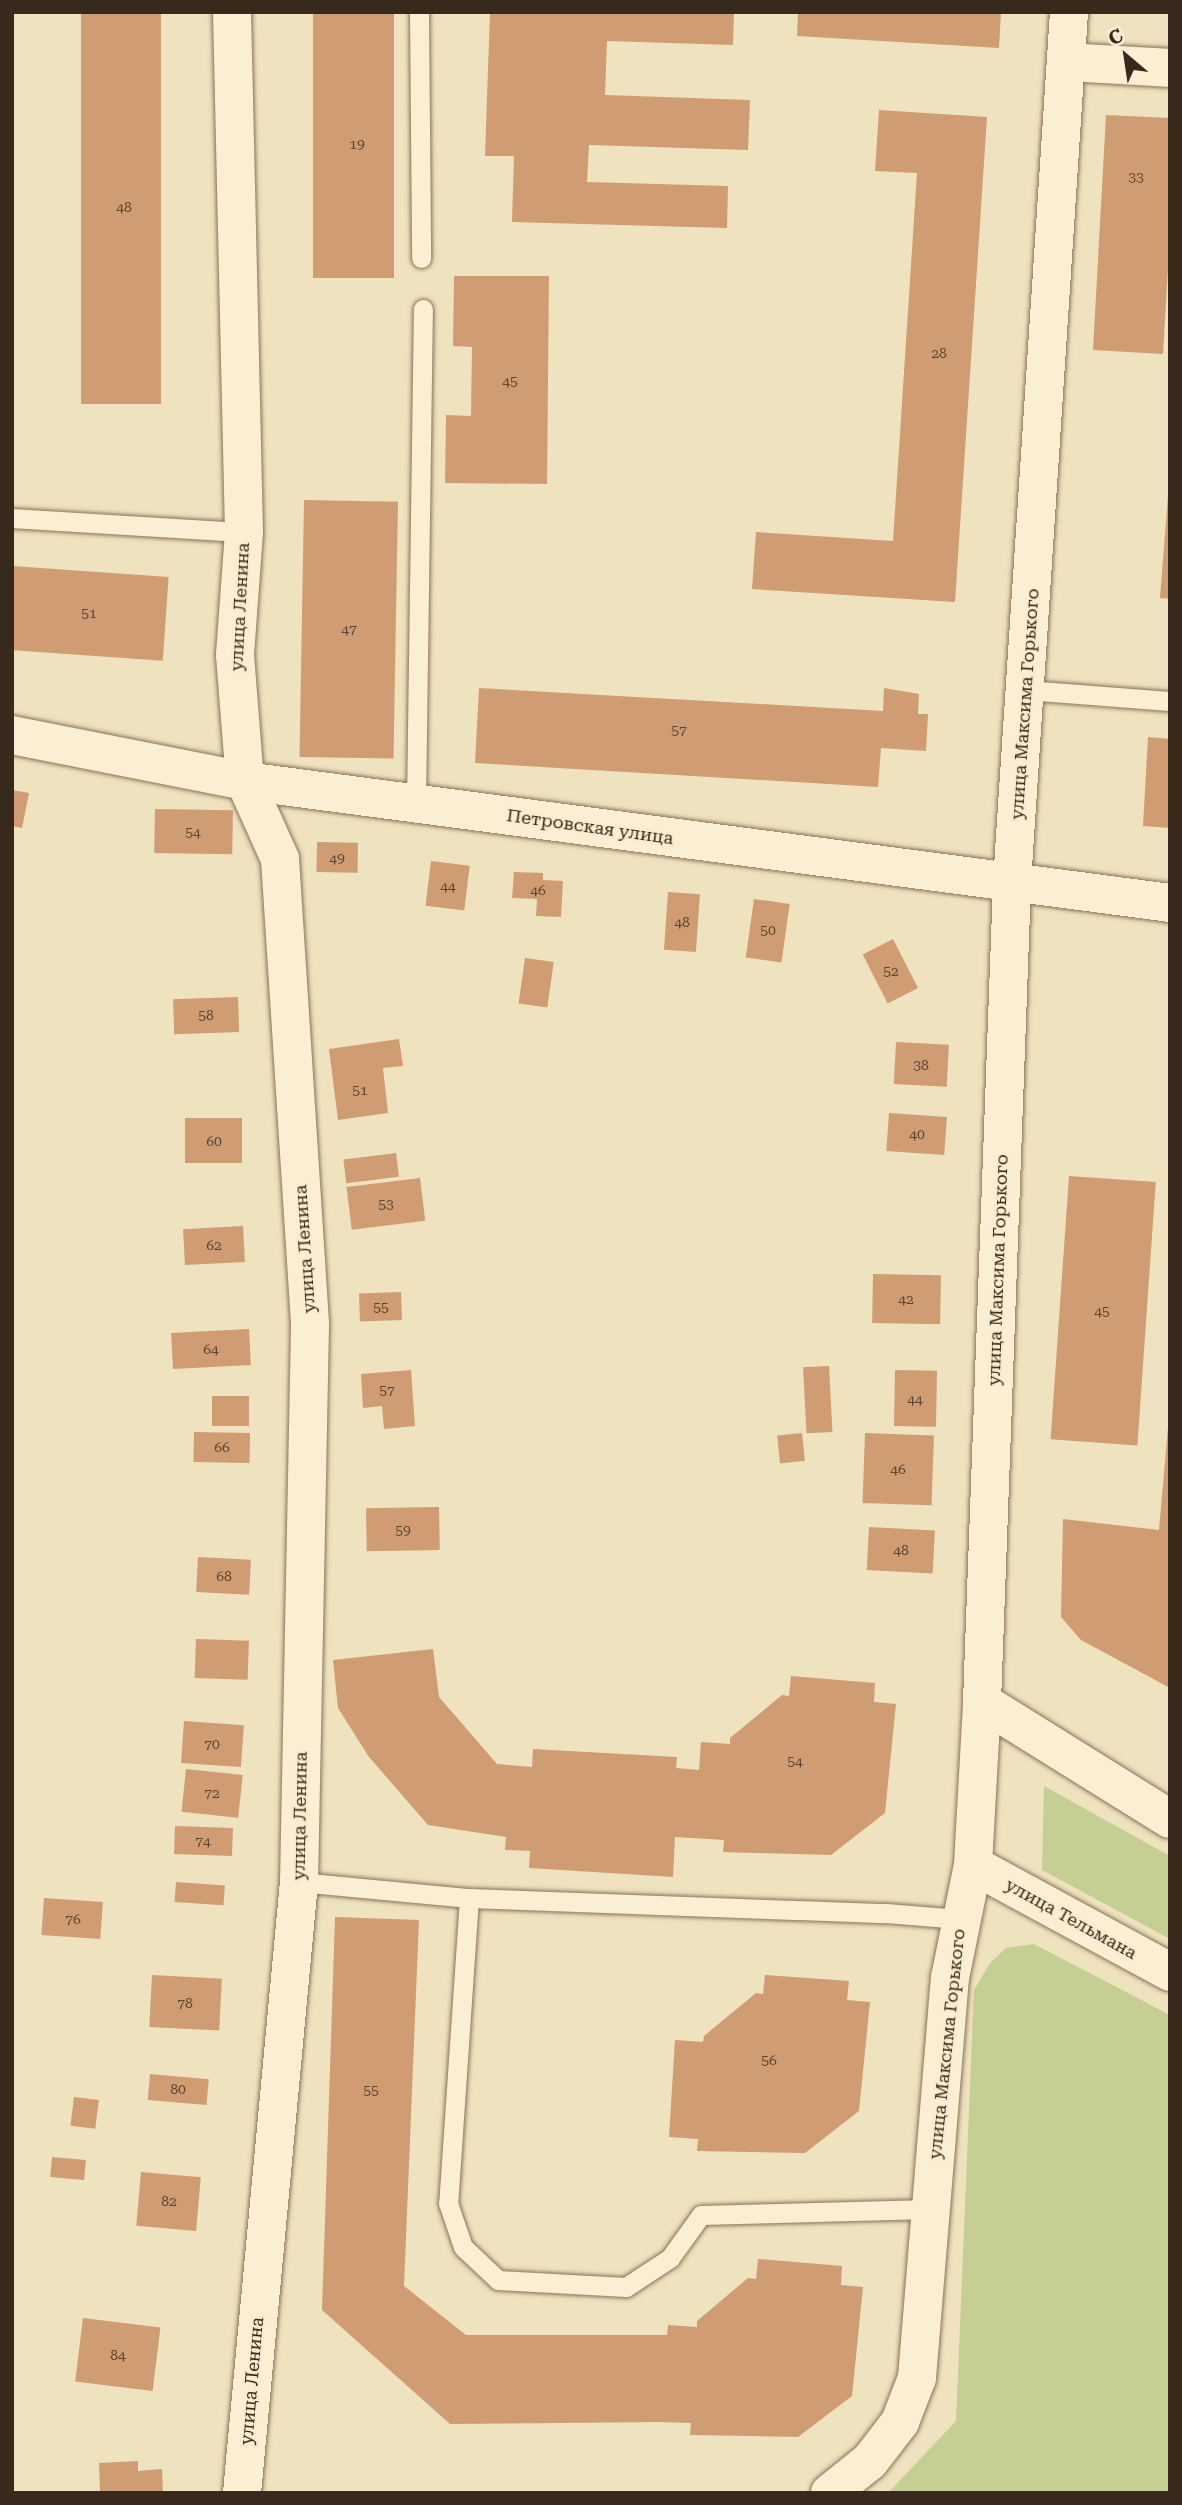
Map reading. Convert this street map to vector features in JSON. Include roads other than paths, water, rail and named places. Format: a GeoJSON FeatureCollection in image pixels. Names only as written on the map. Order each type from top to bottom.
{"type":"FeatureCollection","features":[{"type":"Feature","properties":{"kind":"main road","name":"улица Ленина"},"geometry":{"type":"LineString","coordinates":[[232,12],[244,532],[235,655],[245,781],[280,859],[310,1326],[299,1882],[242,2493]]}},
{"type":"Feature","properties":{"kind":"main road","name":"улица Максима Горького"},"geometry":{"type":"LineString","coordinates":[[830,2493],[870,2461],[900,2422],[918,2378],[950,1978],[973,1865],[982,1702],[1012,883],[1069,12]]}},
{"type":"Feature","properties":{"kind":"main road"},"geometry":{"type":"LineString","coordinates":[[1066,62],[1170,68]]}},
{"type":"Feature","properties":{"kind":"main road","name":"Петровская улица"},"geometry":{"type":"LineString","coordinates":[[12,735],[245,781],[1170,903]]}},
{"type":"Feature","properties":{"kind":"main road"},"geometry":{"type":"LineString","coordinates":[[982,1702],[1170,1819]]}},
{"type":"Feature","properties":{"kind":"main road","name":"улица Тельмана"},"geometry":{"type":"LineString","coordinates":[[973,1865],[1170,1972]]}},
{"type":"Feature","properties":{"kind":"lane"},"geometry":{"type":"LineString","coordinates":[[419,12],[421,258]]}},
{"type":"Feature","properties":{"kind":"lane"},"geometry":{"type":"LineString","coordinates":[[416,804],[423,309]]}},
{"type":"Feature","properties":{"kind":"lane"},"geometry":{"type":"LineString","coordinates":[[12,518],[244,532]]}},
{"type":"Feature","properties":{"kind":"lane"},"geometry":{"type":"LineString","coordinates":[[1026,690],[1170,701]]}},
{"type":"Feature","properties":{"kind":"lane"},"geometry":{"type":"LineString","coordinates":[[299,1882],[469,1898],[886,1913],[960,1919]]}},
{"type":"Feature","properties":{"kind":"lane"},"geometry":{"type":"LineString","coordinates":[[469,1898],[448,2203],[463,2247],[498,2280],[626,2287],[670,2258],[701,2216],[930,2209]]}}]}
